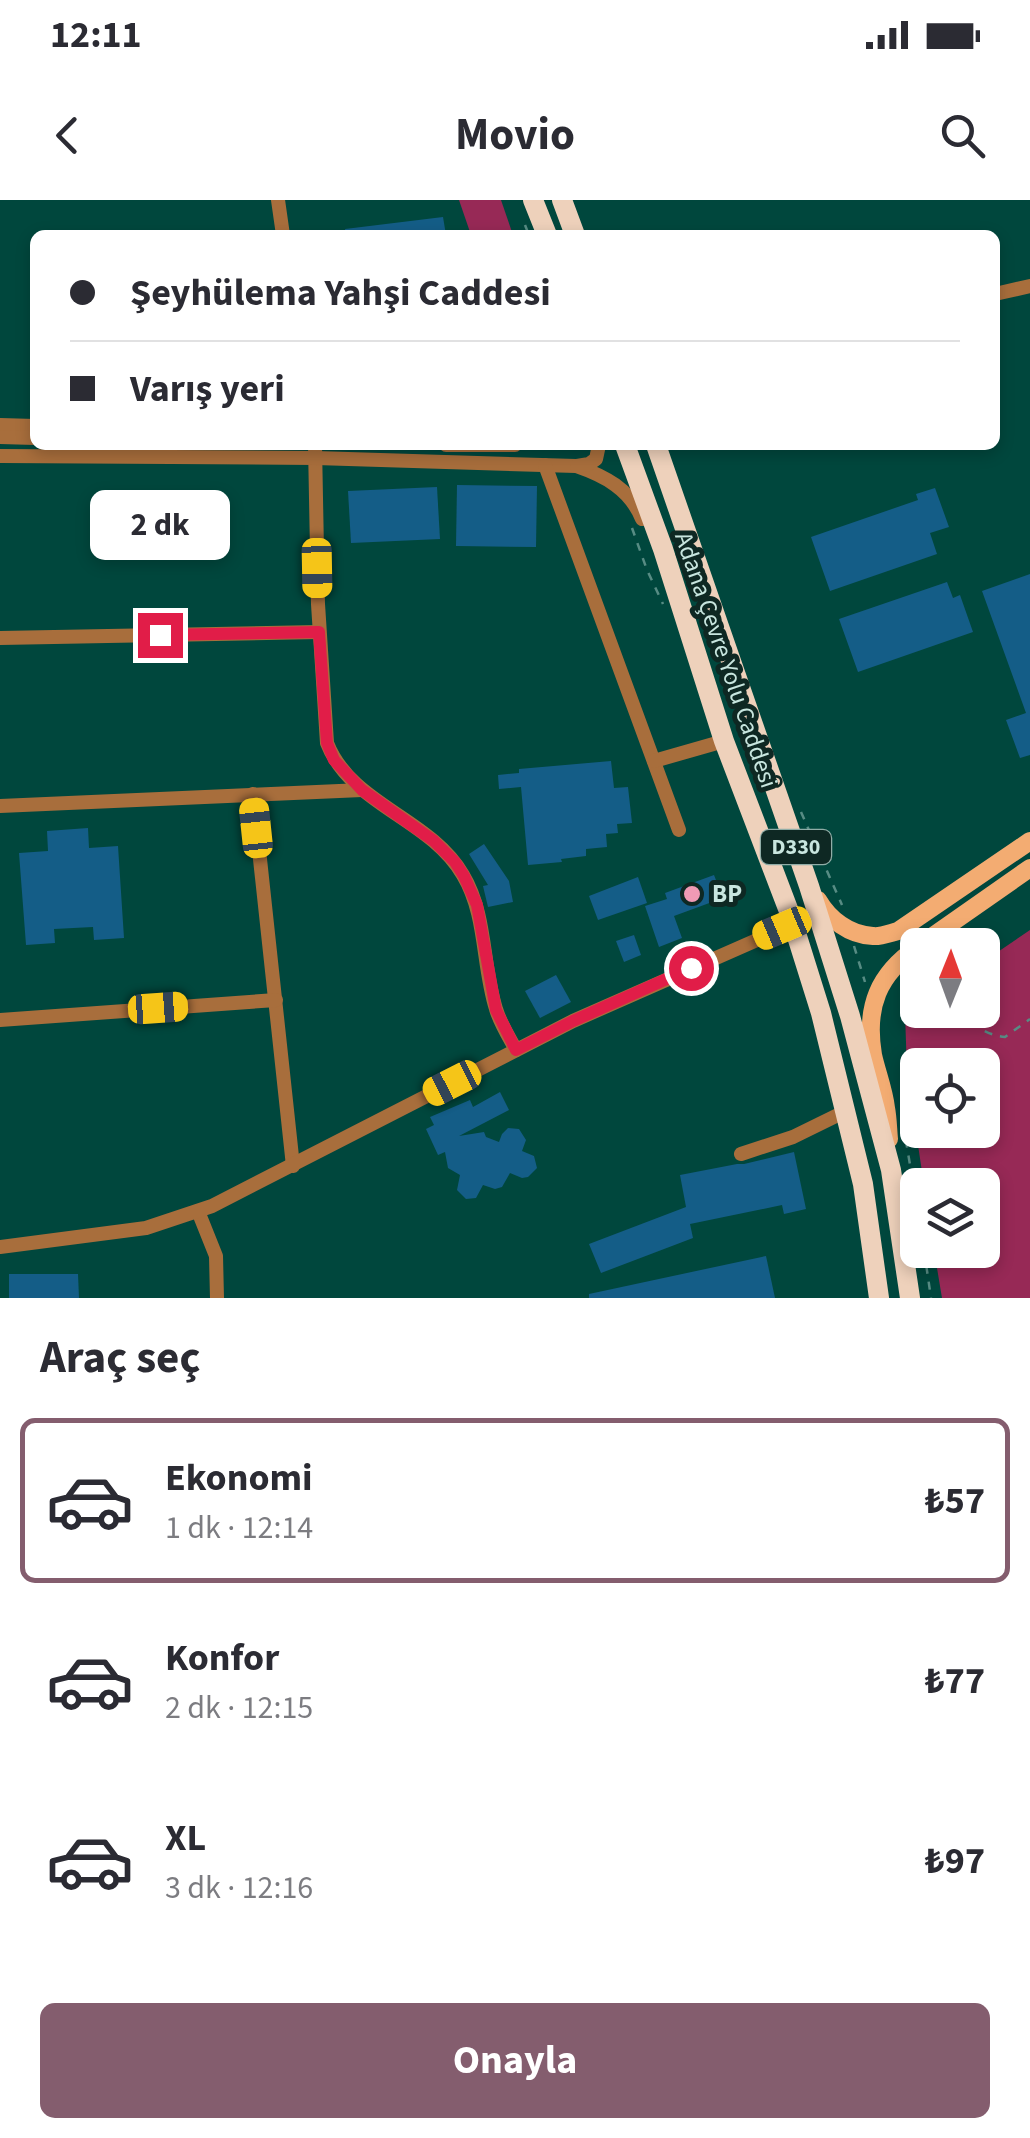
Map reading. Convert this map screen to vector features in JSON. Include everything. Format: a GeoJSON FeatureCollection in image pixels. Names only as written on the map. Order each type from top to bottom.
{"type":"FeatureCollection","features":[{"type":"Feature","properties":{"kind":"highway"},"geometry":{"type":"LineString","coordinates":[[533,200],[544,230]]}},
{"type":"Feature","properties":{"kind":"highway"},"geometry":{"type":"LineString","coordinates":[[562,200],[574,230]]}},
{"type":"Feature","properties":{"kind":"highway","name":"Adana Çevre Yolu Caddesi"},"geometry":{"type":"LineString","coordinates":[[627,450],[724,741],[822,1013],[863,1184],[879,1298]]}},
{"type":"Feature","properties":{"kind":"highway","name":"Adana Çevre Yolu Caddesi"},"geometry":{"type":"LineString","coordinates":[[658,450],[809,886],[850,1016],[900,1203]]}},
{"type":"Feature","properties":{"kind":"highway","name":"D330"},"geometry":{"type":"LineString","coordinates":[[912,1298],[913,1268]]}},
{"type":"Feature","properties":{"kind":"main road"},"geometry":{"type":"LineString","coordinates":[[809,886],[828,916],[850,930],[874,936],[898,931],[1030,841]]}},
{"type":"Feature","properties":{"kind":"main road"},"geometry":{"type":"LineString","coordinates":[[945,928],[1030,868]]}},
{"type":"Feature","properties":{"kind":"main road"},"geometry":{"type":"LineString","coordinates":[[891,1170],[886,1107],[870,1027],[876,995],[889,970],[900,961]]}},
{"type":"Feature","properties":{"kind":"street"},"geometry":{"type":"LineString","coordinates":[[278,200],[282,230]]}},
{"type":"Feature","properties":{"kind":"street"},"geometry":{"type":"LineString","coordinates":[[1000,293],[1030,286]]}},
{"type":"Feature","properties":{"kind":"street"},"geometry":{"type":"LineString","coordinates":[[0,425],[30,426]]}},
{"type":"Feature","properties":{"kind":"street"},"geometry":{"type":"LineString","coordinates":[[0,438],[30,438]]}},
{"type":"Feature","properties":{"kind":"street"},"geometry":{"type":"LineString","coordinates":[[0,456],[315,452],[576,466],[596,459],[598,450]]}},
{"type":"Feature","properties":{"kind":"street"},"geometry":{"type":"LineString","coordinates":[[315,452],[319,632],[327,743],[334,760],[362,790],[434,841],[464,876],[477,905],[496,1010],[516,1050]]}},
{"type":"Feature","properties":{"kind":"street"},"geometry":{"type":"LineString","coordinates":[[544,465],[679,830]]}},
{"type":"Feature","properties":{"kind":"street"},"geometry":{"type":"LineString","coordinates":[[576,466],[604,476],[620,487],[637,506],[650,538],[663,549]]}},
{"type":"Feature","properties":{"kind":"street"},"geometry":{"type":"LineString","coordinates":[[0,638],[319,632]]}},
{"type":"Feature","properties":{"kind":"street"},"geometry":{"type":"LineString","coordinates":[[654,761],[724,741]]}},
{"type":"Feature","properties":{"kind":"street"},"geometry":{"type":"LineString","coordinates":[[0,806],[362,790]]}},
{"type":"Feature","properties":{"kind":"street"},"geometry":{"type":"LineString","coordinates":[[253,794],[293,1166]]}},
{"type":"Feature","properties":{"kind":"street"},"geometry":{"type":"LineString","coordinates":[[0,1247],[146,1228],[212,1206],[573,1021],[793,924]]}},
{"type":"Feature","properties":{"kind":"street"},"geometry":{"type":"LineString","coordinates":[[0,1020],[276,1000]]}},
{"type":"Feature","properties":{"kind":"street"},"geometry":{"type":"LineString","coordinates":[[741,1154],[793,1138],[846,1111]]}},
{"type":"Feature","properties":{"kind":"street"},"geometry":{"type":"LineString","coordinates":[[198,1210],[216,1256],[217,1298]]}},
{"type":"Feature","properties":{"kind":"path"},"geometry":{"type":"LineString","coordinates":[[630,522],[665,610]]}},
{"type":"Feature","properties":{"kind":"path"},"geometry":{"type":"LineString","coordinates":[[978,1028],[988,1035],[1005,1037],[1030,1019]]}},
{"type":"Feature","properties":{"kind":"path"},"geometry":{"type":"LineString","coordinates":[[919,1268],[931,1298]]}},
{"type":"Feature","properties":{"kind":"shaded area"},"geometry":{"type":"Polygon","coordinates":[[[459,200],[501,200],[511,230],[469,230],[459,200]]]}},
{"type":"Feature","properties":{"kind":"shaded area"},"geometry":{"type":"Polygon","coordinates":[[[1030,930],[1030,1298],[942,1298],[937,1268],[1000,1268],[1000,1168],[921,1168],[918,1148],[1000,1148],[1000,1048],[906,1048],[906,1028],[1000,1028],[1000,950],[1030,930]]]}},
{"type":"Feature","properties":{"kind":"building"},"geometry":{"type":"Polygon","coordinates":[[[443,217],[445,230],[345,230],[443,217]]]}},
{"type":"Feature","properties":{"kind":"building"},"geometry":{"type":"Polygon","coordinates":[[[457,485],[537,486],[536,547],[456,546],[457,485]]]}},
{"type":"Feature","properties":{"kind":"building"},"geometry":{"type":"Polygon","coordinates":[[[437,487],[440,539],[351,543],[348,491],[437,487]]]}},
{"type":"Feature","properties":{"kind":"building"},"geometry":{"type":"Polygon","coordinates":[[[935,488],[949,527],[930,533],[937,554],[830,591],[811,537],[918,500],[916,494],[935,488]]]}},
{"type":"Feature","properties":{"kind":"building"},"geometry":{"type":"Polygon","coordinates":[[[1030,574],[1030,755],[1020,758],[1006,720],[1026,713],[982,591],[1030,574]]]}},
{"type":"Feature","properties":{"kind":"building"},"geometry":{"type":"Polygon","coordinates":[[[947,582],[953,598],[960,595],[973,632],[858,672],[839,619],[947,582]]]}},
{"type":"Feature","properties":{"kind":"building"},"geometry":{"type":"Polygon","coordinates":[[[611,761],[614,788],[628,787],[632,823],[617,824],[618,833],[606,834],[607,847],[586,849],[586,856],[528,865],[521,787],[499,789],[498,775],[519,773],[519,769],[611,761]]]}},
{"type":"Feature","properties":{"kind":"building"},"geometry":{"type":"Polygon","coordinates":[[[88,828],[89,848],[118,846],[124,938],[94,940],[93,927],[54,929],[55,943],[26,945],[19,853],[48,851],[47,831],[88,828]]]}},
{"type":"Feature","properties":{"kind":"building"},"geometry":{"type":"Polygon","coordinates":[[[484,844],[509,881],[513,902],[488,907],[483,886],[488,885],[469,854],[484,844]]]}},
{"type":"Feature","properties":{"kind":"building"},"geometry":{"type":"Polygon","coordinates":[[[714,875],[723,898],[674,916],[682,938],[659,947],[645,906],[667,899],[665,893],[714,875]]]}},
{"type":"Feature","properties":{"kind":"building"},"geometry":{"type":"Polygon","coordinates":[[[638,877],[647,903],[598,920],[589,896],[638,877]]]}},
{"type":"Feature","properties":{"kind":"building"},"geometry":{"type":"Polygon","coordinates":[[[634,935],[641,955],[624,962],[616,941],[634,935]]]}},
{"type":"Feature","properties":{"kind":"building"},"geometry":{"type":"Polygon","coordinates":[[[556,975],[571,1002],[540,1018],[525,991],[556,975]]]}},
{"type":"Feature","properties":{"kind":"building"},"geometry":{"type":"Polygon","coordinates":[[[500,1092],[509,1110],[459,1136],[484,1132],[486,1137],[499,1142],[508,1128],[519,1129],[526,1140],[522,1151],[534,1156],[537,1168],[528,1177],[510,1173],[502,1187],[483,1185],[476,1198],[466,1199],[457,1190],[460,1175],[448,1168],[445,1152],[438,1155],[426,1129],[434,1125],[430,1117],[470,1100],[473,1107],[500,1092]]]}},
{"type":"Feature","properties":{"kind":"building"},"geometry":{"type":"Polygon","coordinates":[[[794,1152],[806,1209],[784,1214],[782,1205],[690,1224],[693,1238],[601,1273],[589,1244],[686,1207],[680,1175],[794,1152]]]}},
{"type":"Feature","properties":{"kind":"building"},"geometry":{"type":"Polygon","coordinates":[[[766,1256],[775,1298],[589,1298],[589,1294],[766,1256]]]}},
{"type":"Feature","properties":{"kind":"building"},"geometry":{"type":"Polygon","coordinates":[[[9,1274],[78,1274],[79,1298],[9,1298],[9,1274]]]}},
{"type":"Feature","properties":{"kind":"place","name":"BP"},"geometry":{"type":"Point","coordinates":[692,894]}},
{"type":"Feature","properties":{"kind":"route"},"geometry":{"type":"LineString","coordinates":[[160,635],[319,632],[323,710],[327,743],[334,760],[362,790],[434,841],[464,876],[477,905],[496,1010],[516,1050],[691,968]]}}]}
